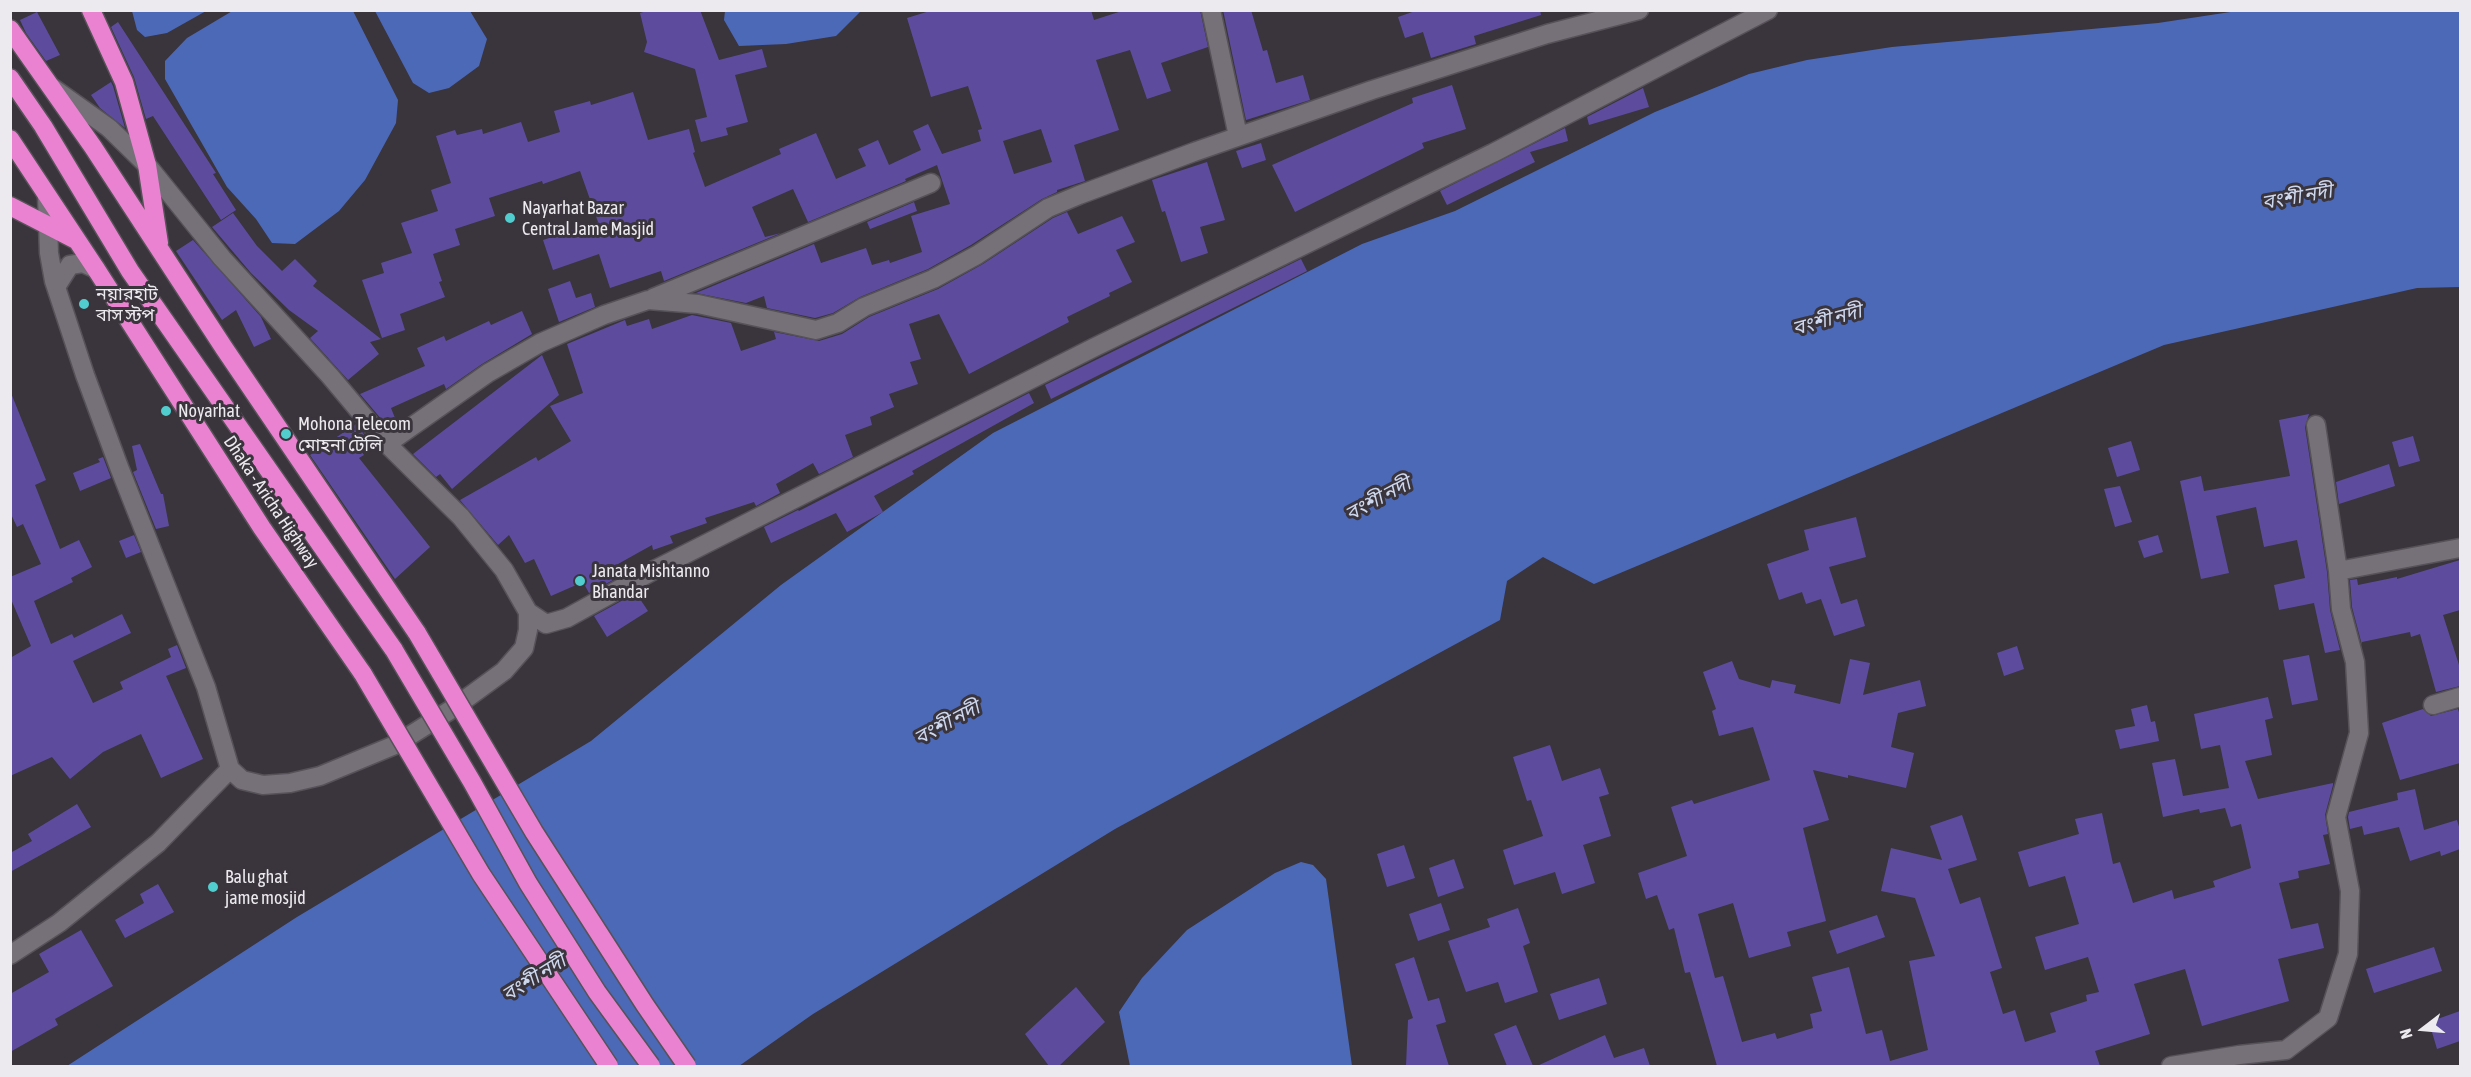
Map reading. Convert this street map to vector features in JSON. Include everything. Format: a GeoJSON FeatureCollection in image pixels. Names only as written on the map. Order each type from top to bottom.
{"type":"FeatureCollection","features":[{"type":"Feature","properties":{"kind":"highway"},"geometry":{"type":"LineString","coordinates":[[91,10],[124,82],[147,165],[160,250]]}},
{"type":"Feature","properties":{"kind":"highway"},"geometry":{"type":"LineString","coordinates":[[10,29],[417,633],[534,832],[687,1066]]}},
{"type":"Feature","properties":{"kind":"highway"},"geometry":{"type":"LineString","coordinates":[[10,78],[43,126],[130,271],[394,650],[472,782],[528,883],[597,992],[651,1066]]}},
{"type":"Feature","properties":{"kind":"highway","name":"Dhaka - Aricha Highway"},"geometry":{"type":"LineString","coordinates":[[10,139],[262,528],[363,674],[481,874],[609,1066]]}},
{"type":"Feature","properties":{"kind":"highway"},"geometry":{"type":"LineString","coordinates":[[10,206],[77,241]]}},
{"type":"Feature","properties":{"kind":"street"},"geometry":{"type":"LineString","coordinates":[[1211,10],[1238,136]]}},
{"type":"Feature","properties":{"kind":"street"},"geometry":{"type":"LineString","coordinates":[[648,300],[698,304],[816,330],[838,323],[864,307],[933,279],[977,255],[1048,208],[1238,136],[1372,90],[1547,34],[1639,10]]}},
{"type":"Feature","properties":{"kind":"street"},"geometry":{"type":"LineString","coordinates":[[50,86],[109,128],[147,165],[222,258],[330,376],[387,444],[461,518],[504,570],[528,612],[546,624],[567,618],[656,569],[1095,347],[1493,153],[1768,10]]}},
{"type":"Feature","properties":{"kind":"street"},"geometry":{"type":"LineString","coordinates":[[387,444],[488,373],[540,343],[604,315],[648,300],[752,256],[813,234],[931,183]]}},
{"type":"Feature","properties":{"kind":"street"},"geometry":{"type":"LineString","coordinates":[[47,197],[50,267],[85,375],[206,687],[230,769],[242,780],[263,785],[290,783],[320,776],[395,745],[452,710],[504,671],[524,648],[528,630],[528,612]]}},
{"type":"Feature","properties":{"kind":"street"},"geometry":{"type":"LineString","coordinates":[[56,287],[70,265],[83,263],[96,269]]}},
{"type":"Feature","properties":{"kind":"street"},"geometry":{"type":"LineString","coordinates":[[2171,1066],[2286,1050],[2328,1018],[2348,954],[2350,891],[2336,817],[2359,733],[2355,662],[2341,609],[2338,571],[2316,425]]}},
{"type":"Feature","properties":{"kind":"street"},"geometry":{"type":"LineString","coordinates":[[2338,571],[2460,548]]}},
{"type":"Feature","properties":{"kind":"street"},"geometry":{"type":"LineString","coordinates":[[2433,705],[2460,697]]}},
{"type":"Feature","properties":{"kind":"street"},"geometry":{"type":"LineString","coordinates":[[10,955],[59,923],[158,843],[230,769]]}},
{"type":"Feature","properties":{"kind":"water"},"geometry":{"type":"Polygon","coordinates":[[[132,10],[206,11],[167,33],[145,37],[137,30],[132,10]]]}},
{"type":"Feature","properties":{"kind":"water"},"geometry":{"type":"Polygon","coordinates":[[[234,10],[353,11],[398,100],[396,123],[365,180],[339,211],[295,244],[272,243],[256,219],[227,187],[165,79],[165,61],[187,38],[234,10]]]}},
{"type":"Feature","properties":{"kind":"water"},"geometry":{"type":"Polygon","coordinates":[[[725,10],[861,11],[836,36],[786,44],[739,46],[724,20],[725,10]]]}},
{"type":"Feature","properties":{"kind":"water"},"geometry":{"type":"Polygon","coordinates":[[[375,11],[470,11],[487,39],[479,66],[449,88],[429,93],[413,83],[375,11]]]}},
{"type":"Feature","properties":{"kind":"water","name":"বংশী নদী"},"geometry":{"type":"Polygon","coordinates":[[[2237,11],[2460,11],[2460,287],[2417,288],[2164,345],[1594,584],[1543,557],[1507,581],[1500,620],[1115,829],[813,1014],[739,1066],[67,1066],[297,917],[591,741],[781,585],[993,433],[1362,244],[1455,211],[1655,112],[1749,74],[1807,60],[1892,47],[2158,23],[2237,11]]]}},
{"type":"Feature","properties":{"kind":"water"},"geometry":{"type":"Polygon","coordinates":[[[1301,862],[1313,865],[1326,879],[1352,1066],[1130,1066],[1119,1012],[1142,978],[1187,930],[1275,873],[1301,862]]]}},
{"type":"Feature","properties":{"kind":"building"},"geometry":{"type":"Polygon","coordinates":[[[650,10],[700,10],[719,60],[762,49],[767,67],[735,75],[748,122],[726,128],[728,135],[701,142],[695,120],[707,117],[695,69],[644,52],[647,42],[640,13],[650,10]]]}},
{"type":"Feature","properties":{"kind":"building"},"geometry":{"type":"Polygon","coordinates":[[[933,10],[1091,10],[1094,20],[1125,10],[1200,10],[1208,47],[1161,63],[1171,91],[1147,99],[1130,50],[1096,60],[1119,130],[1074,145],[1085,181],[1057,190],[971,245],[928,269],[860,297],[833,313],[815,318],[767,308],[764,296],[746,303],[696,293],[814,244],[821,263],[866,248],[872,265],[889,260],[890,263],[922,252],[911,216],[950,204],[937,165],[905,179],[906,181],[808,222],[793,189],[752,207],[765,237],[781,233],[664,281],[661,271],[610,288],[599,254],[553,270],[543,240],[598,222],[580,171],[543,184],[542,181],[489,198],[495,216],[455,229],[460,245],[433,254],[445,297],[400,314],[405,330],[382,338],[362,280],[384,273],[381,263],[412,253],[401,223],[438,211],[431,190],[451,183],[436,136],[455,130],[457,135],[482,129],[483,134],[521,122],[528,142],[560,132],[554,111],[590,101],[591,105],[633,92],[648,140],[689,129],[695,152],[693,153],[705,187],[781,154],[779,149],[816,133],[836,179],[866,166],[858,149],[878,140],[889,165],[921,150],[913,131],[928,124],[942,154],[981,141],[978,130],[982,129],[968,86],[931,97],[907,18],[933,10]],[[1041,129],[1003,141],[1014,174],[1052,162],[1041,129]]]}},
{"type":"Feature","properties":{"kind":"building"},"geometry":{"type":"Polygon","coordinates":[[[1223,10],[1251,10],[1263,51],[1267,50],[1276,83],[1303,75],[1310,100],[1246,120],[1223,10]]]}},
{"type":"Feature","properties":{"kind":"building"},"geometry":{"type":"Polygon","coordinates":[[[1418,10],[1540,10],[1541,15],[1474,36],[1476,44],[1431,58],[1423,32],[1405,38],[1398,17],[1418,10]]]}},
{"type":"Feature","properties":{"kind":"building"},"geometry":{"type":"Polygon","coordinates":[[[37,12],[60,55],[46,61],[26,33],[20,20],[37,12]]]}},
{"type":"Feature","properties":{"kind":"building"},"geometry":{"type":"Polygon","coordinates":[[[118,22],[216,173],[213,174],[236,210],[221,220],[153,116],[146,119],[134,77],[111,27],[118,22]]]}},
{"type":"Feature","properties":{"kind":"building"},"geometry":{"type":"Polygon","coordinates":[[[111,82],[125,128],[100,108],[91,95],[111,82]]]}},
{"type":"Feature","properties":{"kind":"building"},"geometry":{"type":"Polygon","coordinates":[[[1452,85],[1466,129],[1422,143],[1424,148],[1295,212],[1272,165],[1413,103],[1412,98],[1452,85]]]}},
{"type":"Feature","properties":{"kind":"building"},"geometry":{"type":"Polygon","coordinates":[[[1643,88],[1649,107],[1589,125],[1587,117],[1643,88]]]}},
{"type":"Feature","properties":{"kind":"building"},"geometry":{"type":"Polygon","coordinates":[[[1565,128],[1568,141],[1530,152],[1535,162],[1447,205],[1440,191],[1565,128]]]}},
{"type":"Feature","properties":{"kind":"building"},"geometry":{"type":"Polygon","coordinates":[[[1261,143],[1266,160],[1242,168],[1236,151],[1261,143]]]}},
{"type":"Feature","properties":{"kind":"building"},"geometry":{"type":"Polygon","coordinates":[[[1207,162],[1225,220],[1200,227],[1208,253],[1181,262],[1165,211],[1162,212],[1152,180],[1207,162]]]}},
{"type":"Feature","properties":{"kind":"building"},"geometry":{"type":"Polygon","coordinates":[[[914,202],[917,211],[870,229],[867,222],[914,202]]]}},
{"type":"Feature","properties":{"kind":"building"},"geometry":{"type":"Polygon","coordinates":[[[1067,212],[1078,234],[1122,216],[1135,242],[1116,250],[1132,282],[1109,293],[1110,296],[1067,317],[1069,322],[969,374],[939,314],[909,324],[921,359],[910,362],[918,384],[889,394],[894,407],[870,417],[872,425],[845,435],[853,457],[819,474],[813,463],[776,484],[780,493],[756,506],[754,502],[705,518],[707,523],[670,536],[673,543],[653,550],[652,545],[618,564],[624,574],[589,593],[583,582],[551,596],[534,559],[525,563],[509,535],[498,545],[460,500],[536,457],[538,461],[571,441],[550,406],[583,393],[567,344],[625,320],[627,326],[649,319],[652,329],[692,315],[731,323],[741,351],[776,339],[774,332],[819,341],[842,334],[869,317],[938,289],[983,264],[1053,218],[1067,212]]]}},
{"type":"Feature","properties":{"kind":"building"},"geometry":{"type":"Polygon","coordinates":[[[233,213],[257,246],[282,271],[295,259],[317,281],[313,286],[381,339],[370,342],[379,354],[348,380],[310,338],[318,331],[289,310],[251,273],[212,227],[233,213]]]}},
{"type":"Feature","properties":{"kind":"building"},"geometry":{"type":"Polygon","coordinates":[[[193,240],[261,317],[271,339],[254,347],[236,310],[222,320],[176,251],[193,240]]]}},
{"type":"Feature","properties":{"kind":"building"},"geometry":{"type":"Polygon","coordinates":[[[1301,259],[1307,271],[1051,399],[1045,385],[1301,259]]]}},
{"type":"Feature","properties":{"kind":"building"},"geometry":{"type":"Polygon","coordinates":[[[570,281],[576,298],[591,293],[595,307],[559,322],[548,289],[570,281]]]}},
{"type":"Feature","properties":{"kind":"building"},"geometry":{"type":"Polygon","coordinates":[[[522,311],[532,334],[446,389],[444,384],[391,408],[397,423],[388,427],[360,394],[425,366],[417,348],[444,336],[446,341],[489,321],[491,325],[522,311]]]}},
{"type":"Feature","properties":{"kind":"building"},"geometry":{"type":"Polygon","coordinates":[[[542,355],[559,395],[452,489],[440,474],[436,477],[413,454],[542,355]]]}},
{"type":"Feature","properties":{"kind":"building"},"geometry":{"type":"Polygon","coordinates":[[[11,393],[46,480],[35,485],[60,549],[79,540],[92,567],[71,578],[73,582],[34,601],[51,644],[72,634],[74,638],[122,614],[131,633],[73,661],[93,703],[123,689],[120,682],[171,657],[168,649],[177,645],[186,668],[166,676],[203,759],[161,778],[141,734],[103,752],[70,779],[52,757],[10,776],[10,658],[31,646],[10,597],[10,577],[41,564],[23,524],[17,527],[10,512],[11,393]]]}},
{"type":"Feature","properties":{"kind":"building"},"geometry":{"type":"Polygon","coordinates":[[[1029,393],[1034,403],[912,471],[914,474],[874,496],[883,512],[847,532],[836,513],[771,543],[764,527],[1029,393]]]}},
{"type":"Feature","properties":{"kind":"building"},"geometry":{"type":"Polygon","coordinates":[[[2309,414],[2305,427],[2327,572],[2330,610],[2340,650],[2325,653],[2314,603],[2279,610],[2274,585],[2305,578],[2297,540],[2264,547],[2256,507],[2216,516],[2229,573],[2201,579],[2180,481],[2201,476],[2204,491],[2290,476],[2279,420],[2309,414]]]}},
{"type":"Feature","properties":{"kind":"building"},"geometry":{"type":"Polygon","coordinates":[[[356,424],[366,437],[355,442],[364,455],[359,458],[430,547],[395,579],[310,455],[356,424]]]}},
{"type":"Feature","properties":{"kind":"building"},"geometry":{"type":"Polygon","coordinates":[[[2413,436],[2420,461],[2399,467],[2392,442],[2413,436]]]}},
{"type":"Feature","properties":{"kind":"building"},"geometry":{"type":"Polygon","coordinates":[[[2131,441],[2140,470],[2117,477],[2108,448],[2131,441]]]}},
{"type":"Feature","properties":{"kind":"building"},"geometry":{"type":"Polygon","coordinates":[[[140,444],[161,494],[163,494],[169,526],[156,529],[133,472],[137,470],[132,446],[140,444]]]}},
{"type":"Feature","properties":{"kind":"building"},"geometry":{"type":"Polygon","coordinates":[[[103,457],[111,478],[80,491],[73,473],[100,462],[98,459],[103,457]]]}},
{"type":"Feature","properties":{"kind":"building"},"geometry":{"type":"Polygon","coordinates":[[[2389,464],[2395,486],[2339,504],[2336,482],[2389,464]]]}},
{"type":"Feature","properties":{"kind":"building"},"geometry":{"type":"Polygon","coordinates":[[[2120,486],[2132,522],[2115,527],[2104,489],[2120,486]]]}},
{"type":"Feature","properties":{"kind":"building"},"geometry":{"type":"Polygon","coordinates":[[[1856,517],[1866,557],[1829,567],[1841,604],[1857,599],[1865,626],[1834,636],[1821,599],[1806,604],[1802,592],[1779,600],[1767,564],[1809,550],[1804,530],[1856,517]]]}},
{"type":"Feature","properties":{"kind":"building"},"geometry":{"type":"Polygon","coordinates":[[[134,535],[141,552],[126,558],[119,541],[134,535]]]}},
{"type":"Feature","properties":{"kind":"building"},"geometry":{"type":"Polygon","coordinates":[[[2158,535],[2163,552],[2144,558],[2138,541],[2158,535]]]}},
{"type":"Feature","properties":{"kind":"building"},"geometry":{"type":"Polygon","coordinates":[[[2460,560],[2460,610],[2443,615],[2460,668],[2460,686],[2436,692],[2420,634],[2411,637],[2410,632],[2362,642],[2362,645],[2352,607],[2350,580],[2357,579],[2358,585],[2397,577],[2397,579],[2460,560]]]}},
{"type":"Feature","properties":{"kind":"building"},"geometry":{"type":"Polygon","coordinates":[[[636,593],[648,611],[607,637],[594,616],[636,593]]]}},
{"type":"Feature","properties":{"kind":"building"},"geometry":{"type":"Polygon","coordinates":[[[2017,646],[2024,669],[2004,676],[1997,653],[2017,646]]]}},
{"type":"Feature","properties":{"kind":"building"},"geometry":{"type":"Polygon","coordinates":[[[2309,655],[2318,700],[2292,705],[2283,660],[2309,655]]]}},
{"type":"Feature","properties":{"kind":"building"},"geometry":{"type":"Polygon","coordinates":[[[1850,659],[1870,663],[1863,695],[1920,680],[1926,706],[1898,713],[1891,747],[1914,753],[1906,788],[1813,770],[1829,820],[1803,828],[1826,921],[1787,932],[1791,946],[1749,958],[1733,903],[1698,914],[1715,978],[1723,976],[1742,1042],[1775,1033],[1777,1039],[1813,1028],[1810,1014],[1822,1011],[1812,977],[1849,967],[1866,1034],[1882,1030],[1890,1061],[1928,1050],[1909,961],[1935,956],[1915,898],[1881,891],[1891,848],[1942,860],[1930,826],[1962,815],[1977,860],[1948,869],[1960,904],[1980,897],[2002,968],[1990,972],[2003,1014],[2015,1010],[2025,1042],[2056,1032],[2050,1013],[2087,1001],[2086,995],[2099,992],[2088,957],[2045,970],[2035,937],[2079,924],[2065,876],[2029,887],[2018,852],[2079,834],[2075,819],[2102,813],[2113,864],[2120,862],[2133,903],[2172,890],[2174,899],[2215,887],[2213,881],[2251,868],[2241,824],[2231,827],[2225,808],[2200,813],[2199,809],[2163,817],[2152,763],[2175,759],[2183,796],[2229,788],[2220,745],[2201,749],[2194,714],[2268,697],[2273,718],[2265,720],[2272,755],[2245,761],[2258,799],[2333,783],[2325,815],[2328,834],[2323,835],[2330,864],[2298,871],[2299,878],[2279,883],[2291,929],[2318,923],[2324,948],[2278,959],[2289,1001],[2202,1026],[2185,969],[2134,984],[2150,1034],[2095,1051],[2100,1066],[1717,1066],[1690,972],[1685,973],[1674,928],[1669,930],[1657,895],[1646,899],[1638,873],[1687,856],[1671,807],[1692,800],[1694,804],[1770,780],[1753,727],[1719,736],[1712,711],[1716,709],[1703,672],[1732,661],[1739,679],[1770,688],[1772,680],[1796,685],[1794,693],[1840,704],[1850,659]]]}},
{"type":"Feature","properties":{"kind":"building"},"geometry":{"type":"Polygon","coordinates":[[[2147,705],[2151,722],[2155,721],[2159,741],[2120,749],[2115,730],[2135,726],[2131,709],[2147,705]]]}},
{"type":"Feature","properties":{"kind":"building"},"geometry":{"type":"Polygon","coordinates":[[[2423,709],[2431,716],[2458,709],[2460,763],[2400,780],[2382,723],[2423,709]]]}},
{"type":"Feature","properties":{"kind":"building"},"geometry":{"type":"Polygon","coordinates":[[[1550,745],[1562,781],[1600,768],[1609,794],[1599,797],[1611,836],[1583,845],[1595,883],[1562,894],[1555,872],[1514,885],[1503,850],[1543,836],[1531,800],[1527,801],[1513,757],[1550,745]]]}},
{"type":"Feature","properties":{"kind":"building"},"geometry":{"type":"Polygon","coordinates":[[[2415,789],[2424,830],[2457,820],[2460,830],[2460,849],[2441,856],[2440,851],[2410,861],[2399,827],[2364,835],[2362,826],[2350,829],[2349,812],[2398,800],[2397,793],[2415,789]]]}},
{"type":"Feature","properties":{"kind":"building"},"geometry":{"type":"Polygon","coordinates":[[[77,804],[91,827],[10,872],[10,853],[32,841],[28,834],[77,804]]]}},
{"type":"Feature","properties":{"kind":"building"},"geometry":{"type":"Polygon","coordinates":[[[1404,845],[1415,878],[1387,887],[1377,854],[1404,845]]]}},
{"type":"Feature","properties":{"kind":"building"},"geometry":{"type":"Polygon","coordinates":[[[1454,859],[1464,888],[1438,897],[1429,868],[1454,859]]]}},
{"type":"Feature","properties":{"kind":"building"},"geometry":{"type":"Polygon","coordinates":[[[158,884],[174,912],[125,938],[115,920],[144,903],[140,894],[158,884]]]}},
{"type":"Feature","properties":{"kind":"building"},"geometry":{"type":"Polygon","coordinates":[[[1441,903],[1450,930],[1418,941],[1409,914],[1441,903]]]}},
{"type":"Feature","properties":{"kind":"building"},"geometry":{"type":"Polygon","coordinates":[[[1518,908],[1530,943],[1523,946],[1538,992],[1505,1003],[1498,982],[1466,992],[1448,941],[1490,927],[1487,919],[1518,908]]]}},
{"type":"Feature","properties":{"kind":"building"},"geometry":{"type":"Polygon","coordinates":[[[1877,915],[1885,937],[1837,954],[1829,931],[1877,915]]]}},
{"type":"Feature","properties":{"kind":"building"},"geometry":{"type":"Polygon","coordinates":[[[81,930],[113,986],[55,1019],[58,1025],[10,1052],[10,994],[49,972],[39,954],[81,930]]]}},
{"type":"Feature","properties":{"kind":"building"},"geometry":{"type":"Polygon","coordinates":[[[2434,947],[2442,971],[2374,993],[2366,969],[2434,947]]]}},
{"type":"Feature","properties":{"kind":"building"},"geometry":{"type":"Polygon","coordinates":[[[1414,957],[1428,1001],[1439,998],[1446,1022],[1436,1025],[1449,1066],[1406,1066],[1408,1020],[1413,1018],[1395,964],[1414,957]]]}},
{"type":"Feature","properties":{"kind":"building"},"geometry":{"type":"Polygon","coordinates":[[[1599,978],[1607,1004],[1559,1020],[1550,994],[1599,978]]]}},
{"type":"Feature","properties":{"kind":"building"},"geometry":{"type":"Polygon","coordinates":[[[1076,987],[1105,1022],[1059,1066],[1049,1066],[1025,1034],[1076,987]]]}},
{"type":"Feature","properties":{"kind":"building"},"geometry":{"type":"Polygon","coordinates":[[[2460,1011],[2460,1041],[2437,1049],[2429,1022],[2460,1011]]]}},
{"type":"Feature","properties":{"kind":"building"},"geometry":{"type":"Polygon","coordinates":[[[1516,1025],[1533,1066],[1507,1066],[1494,1034],[1516,1025]]]}},
{"type":"Feature","properties":{"kind":"building"},"geometry":{"type":"Polygon","coordinates":[[[1605,1035],[1614,1058],[1644,1048],[1650,1066],[1537,1066],[1605,1035]]]}},
{"type":"Feature","properties":{"kind":"place","name":"Nayarhat Bazar Central Jame Masjid"},"geometry":{"type":"Point","coordinates":[510,218]}},
{"type":"Feature","properties":{"kind":"place","name":"নয়ারহাট বাস স্টপ"},"geometry":{"type":"Point","coordinates":[84,304]}},
{"type":"Feature","properties":{"kind":"place","name":"Noyarhat"},"geometry":{"type":"Point","coordinates":[166,411]}},
{"type":"Feature","properties":{"kind":"place","name":"Mohona Telecom মোহনা টেলি"},"geometry":{"type":"Point","coordinates":[286,434]}},
{"type":"Feature","properties":{"kind":"place","name":"Janata Mishtanno Bhandar"},"geometry":{"type":"Point","coordinates":[580,581]}},
{"type":"Feature","properties":{"kind":"place","name":"Balu ghat jame mosjid"},"geometry":{"type":"Point","coordinates":[213,887]}}]}
